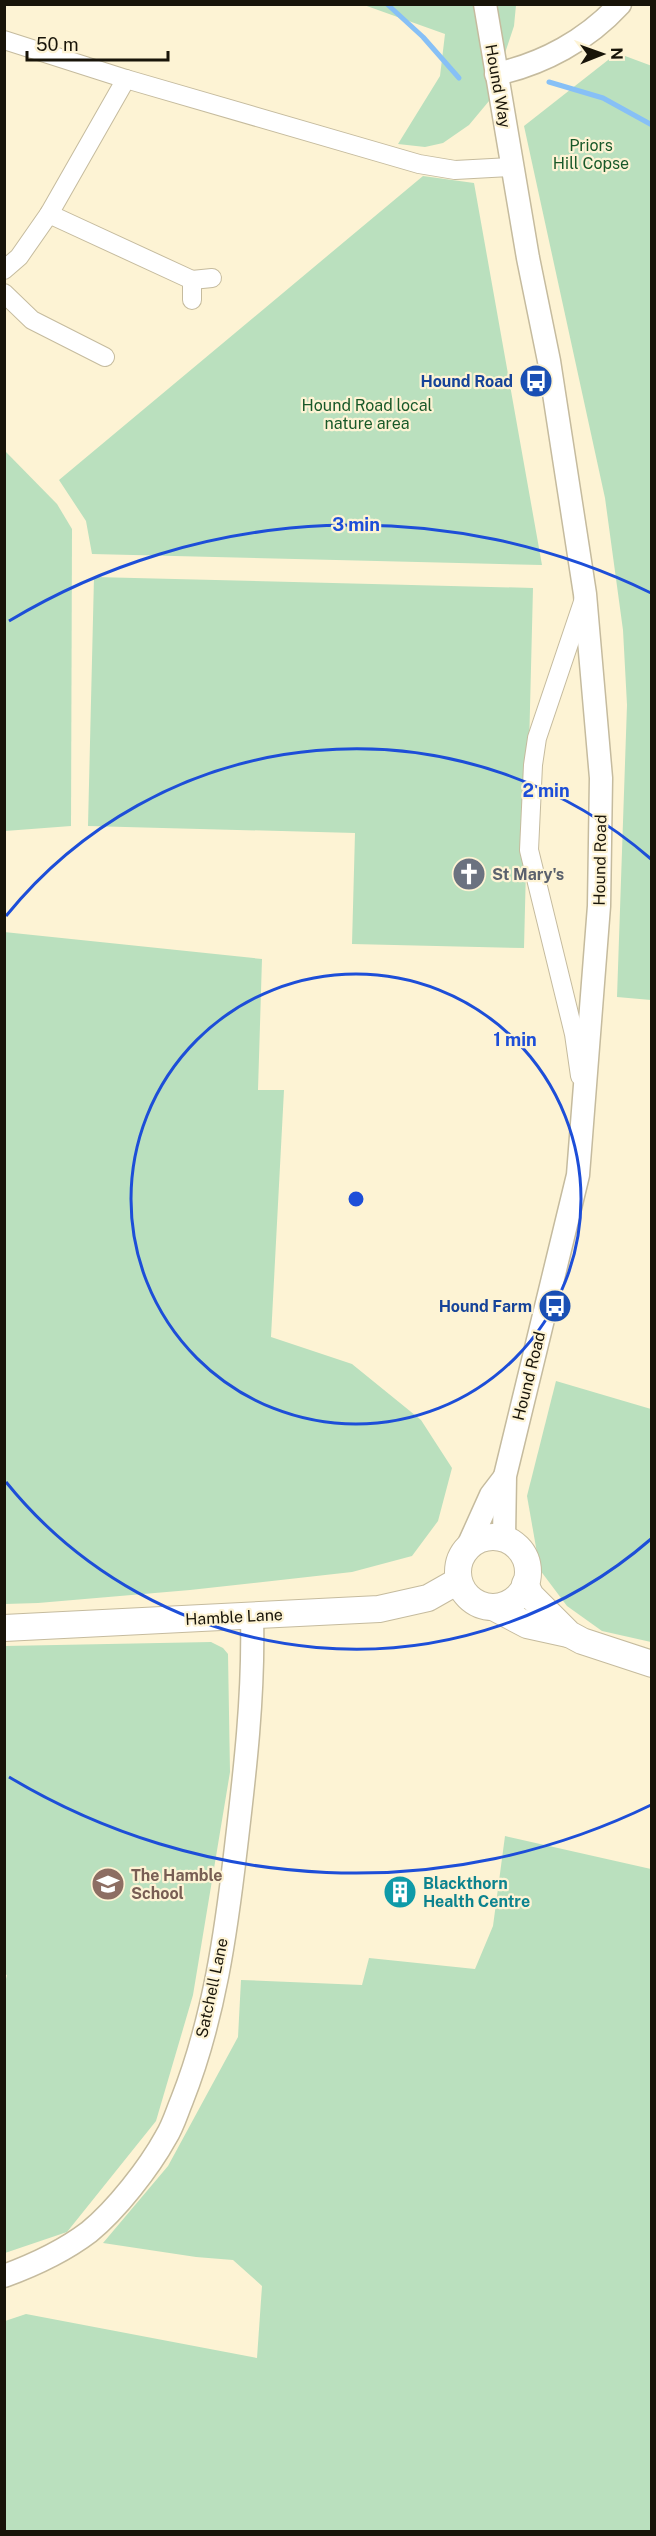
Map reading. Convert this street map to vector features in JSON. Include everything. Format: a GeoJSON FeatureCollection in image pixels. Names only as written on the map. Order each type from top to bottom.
{"type":"FeatureCollection","features":[{"type":"Feature","properties":{"kind":"main road"},"geometry":{"type":"LineString","coordinates":[[493,1607],[505,1605],[516,1599],[525,1584],[528,1570],[526,1558],[519,1548],[504,1538],[490,1536],[478,1539],[468,1546],[457,1568],[458,1581],[466,1595],[475,1603],[493,1607],[527,1625],[569,1634],[582,1641],[651,1664]]}},
{"type":"Feature","properties":{"kind":"main road","name":"Hamble Lane"},"geometry":{"type":"LineString","coordinates":[[4,1628],[379,1609],[428,1598],[458,1581]]}},
{"type":"Feature","properties":{"kind":"main road"},"geometry":{"type":"LineString","coordinates":[[525,1584],[531,1596],[569,1634]]}},
{"type":"Feature","properties":{"kind":"street","name":"Hound Way"},"geometry":{"type":"LineString","coordinates":[[485,4],[513,167]]}},
{"type":"Feature","properties":{"kind":"street"},"geometry":{"type":"LineString","coordinates":[[496,74],[516,70],[586,37],[620,4]]}},
{"type":"Feature","properties":{"kind":"street"},"geometry":{"type":"LineString","coordinates":[[4,40],[126,79],[419,164],[455,170],[513,167]]}},
{"type":"Feature","properties":{"kind":"street"},"geometry":{"type":"LineString","coordinates":[[4,270],[19,257],[49,214],[126,79]]}},
{"type":"Feature","properties":{"kind":"street","name":"Hound Road"},"geometry":{"type":"LineString","coordinates":[[504,1538],[505,1476],[578,1175],[599,906],[601,778],[585,594],[549,361],[513,167]]}},
{"type":"Feature","properties":{"kind":"street"},"geometry":{"type":"LineString","coordinates":[[49,214],[192,280],[212,278]]}},
{"type":"Feature","properties":{"kind":"street"},"geometry":{"type":"LineString","coordinates":[[192,280],[192,300]]}},
{"type":"Feature","properties":{"kind":"street"},"geometry":{"type":"LineString","coordinates":[[4,292],[32,320],[105,357]]}},
{"type":"Feature","properties":{"kind":"street"},"geometry":{"type":"LineString","coordinates":[[583,1102],[574,1034],[529,850],[533,765],[537,738],[585,594]]}},
{"type":"Feature","properties":{"kind":"street"},"geometry":{"type":"LineString","coordinates":[[468,1546],[491,1495],[505,1476]]}},
{"type":"Feature","properties":{"kind":"street","name":"Satchell Lane"},"geometry":{"type":"LineString","coordinates":[[4,2276],[38,2263],[89,2232],[134,2185],[167,2137],[190,2079],[209,2016],[231,1885],[246,1755],[253,1646],[252,1617]]}},
{"type":"Feature","properties":{"kind":"green space"},"geometry":{"type":"Polygon","coordinates":[[[364,5],[516,5],[514,26],[489,101],[469,125],[443,143],[425,147],[398,144],[440,76],[445,34],[364,5]]]}},
{"type":"Feature","properties":{"kind":"green space","name":"Priors Hill Copse"},"geometry":{"type":"Polygon","coordinates":[[[617,53],[652,66],[651,1000],[617,997],[627,705],[623,630],[605,498],[524,126],[617,53]]]}},
{"type":"Feature","properties":{"kind":"green space","name":"Hound Road local nature area"},"geometry":{"type":"Polygon","coordinates":[[[423,176],[474,183],[542,565],[92,554],[86,521],[59,480],[423,176]]]}},
{"type":"Feature","properties":{"kind":"green space"},"geometry":{"type":"Polygon","coordinates":[[[5,451],[57,504],[72,529],[71,826],[5,831],[5,451]]]}},
{"type":"Feature","properties":{"kind":"green space"},"geometry":{"type":"Polygon","coordinates":[[[94,577],[533,588],[524,948],[352,944],[355,833],[88,826],[94,577]]]}},
{"type":"Feature","properties":{"kind":"green space"},"geometry":{"type":"Polygon","coordinates":[[[4,932],[262,959],[258,1090],[284,1090],[271,1337],[352,1364],[421,1420],[452,1468],[438,1521],[412,1556],[352,1572],[190,1590],[5,1604],[4,932]]]}},
{"type":"Feature","properties":{"kind":"green space"},"geometry":{"type":"Polygon","coordinates":[[[556,1381],[651,1409],[651,1642],[602,1631],[567,1606],[540,1570],[527,1496],[556,1381]]]}},
{"type":"Feature","properties":{"kind":"green space","name":"The Hamble School"},"geometry":{"type":"Polygon","coordinates":[[[211,1642],[223,1648],[228,1654],[230,1772],[193,1995],[156,2121],[67,2232],[5,2253],[4,1987],[7,1975],[4,1974],[5,1646],[211,1642]]]}},
{"type":"Feature","properties":{"kind":"green space"},"geometry":{"type":"Polygon","coordinates":[[[505,1836],[651,1869],[651,2531],[5,2531],[5,2321],[26,2314],[257,2358],[262,2286],[233,2260],[196,2257],[103,2243],[168,2166],[238,2037],[241,1980],[362,1985],[369,1958],[475,1969],[493,1926],[505,1836]]]}},
{"type":"Feature","properties":{"kind":"waterway"},"geometry":{"type":"LineString","coordinates":[[387,4],[423,37],[459,78]]}},
{"type":"Feature","properties":{"kind":"waterway"},"geometry":{"type":"LineString","coordinates":[[549,82],[603,98],[652,125]]}},
{"type":"Feature","properties":{"kind":"place","name":"Hound Road"},"geometry":{"type":"Point","coordinates":[536,381]}},
{"type":"Feature","properties":{"kind":"place","name":"St Mary's"},"geometry":{"type":"Point","coordinates":[469,874]}},
{"type":"Feature","properties":{"kind":"place","name":"Hound Farm"},"geometry":{"type":"Point","coordinates":[555,1306]}},
{"type":"Feature","properties":{"kind":"place","name":"The Hamble School"},"geometry":{"type":"Point","coordinates":[108,1884]}},
{"type":"Feature","properties":{"kind":"place","name":"Blackthorn Health Centre"},"geometry":{"type":"Point","coordinates":[400,1892]}}]}
